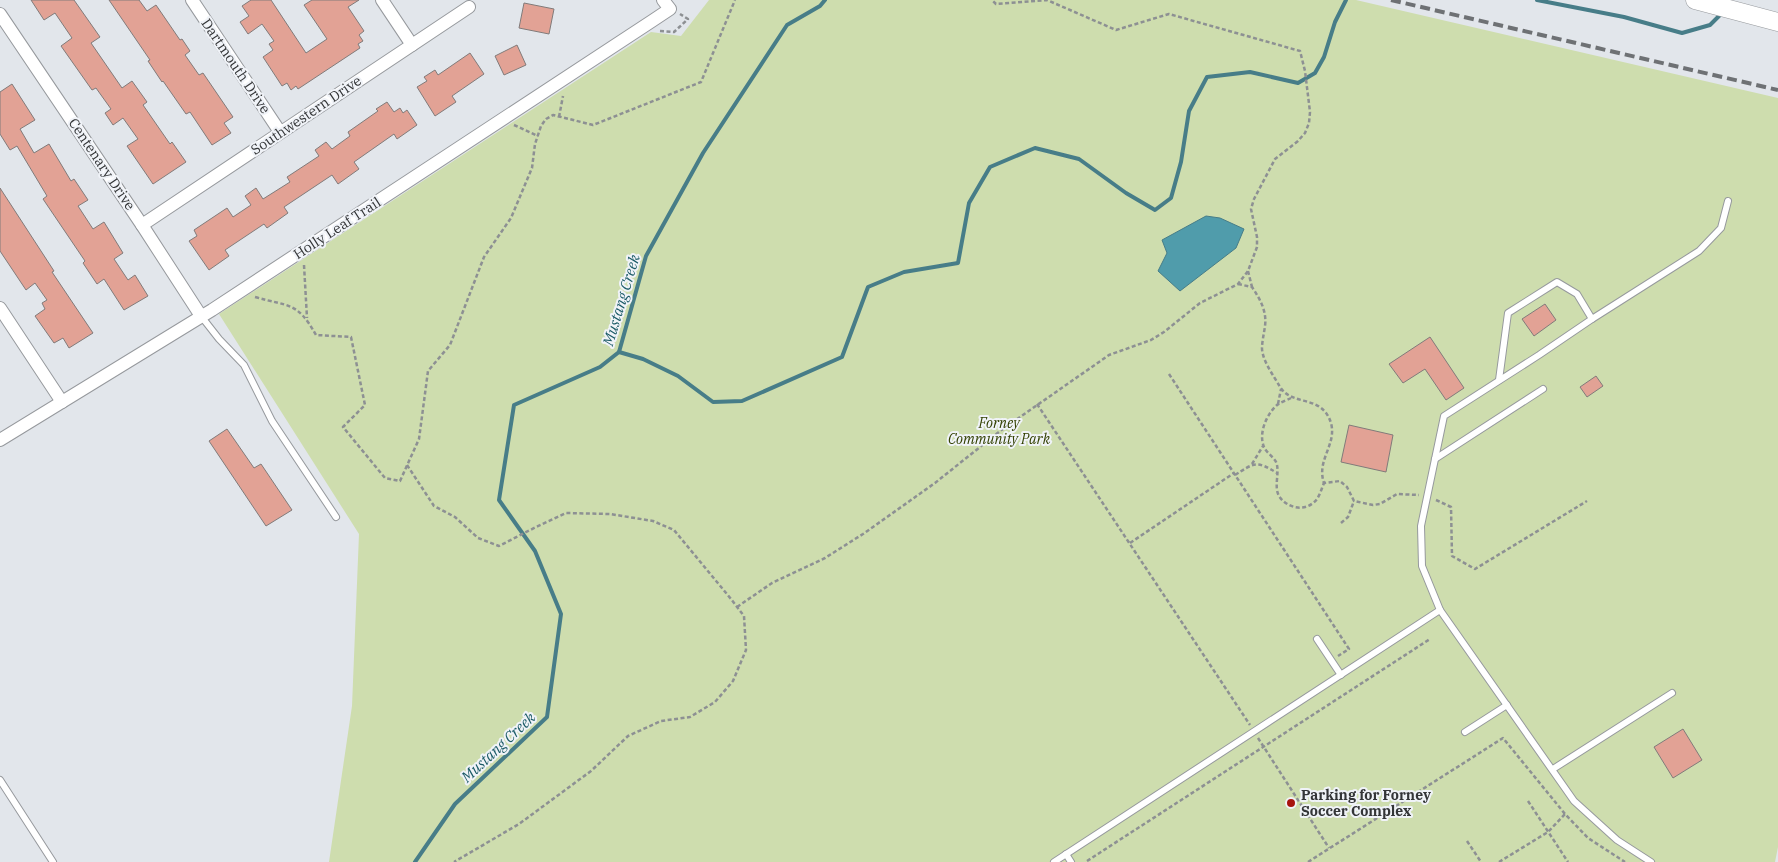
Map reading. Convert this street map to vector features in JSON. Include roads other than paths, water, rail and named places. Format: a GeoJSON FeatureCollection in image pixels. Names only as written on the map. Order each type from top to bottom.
{"type":"FeatureCollection","features":[{"type":"Feature","properties":{"kind":"main road"},"geometry":{"type":"LineString","coordinates":[[1695,0],[1778,22]]}},
{"type":"Feature","properties":{"kind":"street","name":"Dartmouth Drive"},"geometry":{"type":"LineString","coordinates":[[192,0],[280,132]]}},
{"type":"Feature","properties":{"kind":"street"},"geometry":{"type":"LineString","coordinates":[[382,0],[412,45]]}},
{"type":"Feature","properties":{"kind":"street","name":"Holly Leaf Trail"},"geometry":{"type":"LineString","coordinates":[[0,440],[201,316],[666,4]]}},
{"type":"Feature","properties":{"kind":"street","name":"Southwestern Drive"},"geometry":{"type":"LineString","coordinates":[[142,225],[470,7]]}},
{"type":"Feature","properties":{"kind":"street","name":"Centenary Drive"},"geometry":{"type":"LineString","coordinates":[[0,14],[201,316]]}},
{"type":"Feature","properties":{"kind":"street"},"geometry":{"type":"LineString","coordinates":[[0,308],[62,402]]}},
{"type":"Feature","properties":{"kind":"lane"},"geometry":{"type":"LineString","coordinates":[[1651,862],[1617,840],[1574,801],[1440,610],[1422,566],[1421,526],[1444,416],[1699,251],[1721,228],[1728,201]]}},
{"type":"Feature","properties":{"kind":"lane"},"geometry":{"type":"LineString","coordinates":[[1499,380],[1508,313],[1557,282],[1577,294],[1592,319]]}},
{"type":"Feature","properties":{"kind":"lane"},"geometry":{"type":"LineString","coordinates":[[201,316],[219,339],[244,365],[272,421],[336,517]]}},
{"type":"Feature","properties":{"kind":"lane"},"geometry":{"type":"LineString","coordinates":[[1435,459],[1543,389]]}},
{"type":"Feature","properties":{"kind":"lane"},"geometry":{"type":"LineString","coordinates":[[1054,862],[1440,610]]}},
{"type":"Feature","properties":{"kind":"lane"},"geometry":{"type":"LineString","coordinates":[[1317,638],[1340,675]]}},
{"type":"Feature","properties":{"kind":"lane"},"geometry":{"type":"LineString","coordinates":[[1553,769],[1672,693]]}},
{"type":"Feature","properties":{"kind":"lane"},"geometry":{"type":"LineString","coordinates":[[1465,732],[1507,705]]}},
{"type":"Feature","properties":{"kind":"lane"},"geometry":{"type":"LineString","coordinates":[[0,780],[53,862]]}},
{"type":"Feature","properties":{"kind":"lane"},"geometry":{"type":"LineString","coordinates":[[1066,854],[1071,862]]}},
{"type":"Feature","properties":{"kind":"water"},"geometry":{"type":"Polygon","coordinates":[[[1206,216],[1220,218],[1244,229],[1236,248],[1180,291],[1158,271],[1167,253],[1162,240],[1206,216]]]}},
{"type":"Feature","properties":{"kind":"waterway","name":"Mustang Creek"},"geometry":{"type":"LineString","coordinates":[[415,862],[455,804],[547,717],[561,614],[535,551],[499,500],[514,405],[600,367],[619,352],[646,256],[703,153],[787,25],[820,6],[825,0]]}},
{"type":"Feature","properties":{"kind":"waterway"},"geometry":{"type":"LineString","coordinates":[[619,352],[643,359],[678,376],[713,402],[742,401],[842,357],[868,287],[904,272],[958,263],[969,203],[990,167],[1035,148],[1079,159],[1126,193],[1155,210],[1171,198],[1181,162],[1189,111],[1207,77],[1250,72],[1298,83],[1315,73],[1324,57],[1335,22],[1346,0]]}},
{"type":"Feature","properties":{"kind":"waterway"},"geometry":{"type":"LineString","coordinates":[[1537,0],[1624,17],[1682,33],[1710,25],[1722,13]]}},
{"type":"Feature","properties":{"kind":"railway"},"geometry":{"type":"LineString","coordinates":[[1391,0],[1778,90]]}},
{"type":"Feature","properties":{"kind":"place","name":"Parking for Forney Soccer Complex"},"geometry":{"type":"Point","coordinates":[1291,803]}},
{"type":"Feature","properties":{"kind":"park label","name":"Forney Community Park"},"geometry":{"type":"Point","coordinates":[999,432]}}]}
